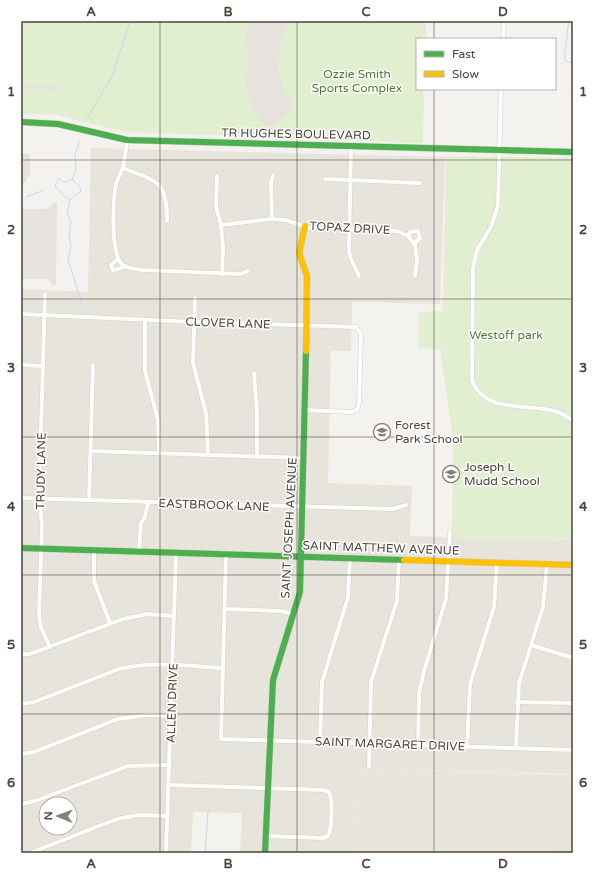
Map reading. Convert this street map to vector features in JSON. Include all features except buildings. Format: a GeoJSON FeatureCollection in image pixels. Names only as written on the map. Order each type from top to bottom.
{"type":"FeatureCollection","features":[{"type":"Feature","properties":{"kind":"street"},"geometry":{"type":"LineString","coordinates":[[503,38],[504,21]]}},
{"type":"Feature","properties":{"kind":"street"},"geometry":{"type":"LineString","coordinates":[[501,90],[498,205],[491,227],[477,250],[473,268],[472,381],[478,392],[492,402],[553,412],[567,416],[573,422]]}},
{"type":"Feature","properties":{"kind":"street","name":"TR HUGHES BOULEVARD"},"geometry":{"type":"LineString","coordinates":[[21,122],[58,124],[127,140],[573,152]]}},
{"type":"Feature","properties":{"kind":"street"},"geometry":{"type":"LineString","coordinates":[[127,140],[122,168],[116,184],[115,196],[114,247],[118,259],[125,266],[143,270],[222,274],[240,274],[248,271]]}},
{"type":"Feature","properties":{"kind":"street"},"geometry":{"type":"LineString","coordinates":[[351,146],[350,255],[359,276]]}},
{"type":"Feature","properties":{"kind":"street"},"geometry":{"type":"LineString","coordinates":[[122,168],[150,179],[161,186],[165,193],[167,222]]}},
{"type":"Feature","properties":{"kind":"street"},"geometry":{"type":"LineString","coordinates":[[217,176],[216,206],[221,225],[223,248],[222,274]]}},
{"type":"Feature","properties":{"kind":"street"},"geometry":{"type":"LineString","coordinates":[[272,176],[272,219]]}},
{"type":"Feature","properties":{"kind":"street"},"geometry":{"type":"LineString","coordinates":[[324,179],[420,182]]}},
{"type":"Feature","properties":{"kind":"street","name":"TOPAZ DRIVE"},"geometry":{"type":"LineString","coordinates":[[221,225],[272,219],[285,220],[305,226],[350,230],[397,231],[408,236],[414,244],[417,253],[415,276]]}},
{"type":"Feature","properties":{"kind":"street","name":"SAINT JOSEPH AVENUE"},"geometry":{"type":"LineString","coordinates":[[266,853],[273,680],[300,592],[307,276],[299,252],[305,226]]}},
{"type":"Feature","properties":{"kind":"street","name":"TOPAZ DRIVE"},"geometry":{"type":"LineString","coordinates":[[408,236],[410,232],[418,231],[420,238],[414,244]]}},
{"type":"Feature","properties":{"kind":"street"},"geometry":{"type":"LineString","coordinates":[[118,259],[111,265],[112,270],[125,266]]}},
{"type":"Feature","properties":{"kind":"street","name":"TRUDY LANE"},"geometry":{"type":"LineString","coordinates":[[45,294],[39,499],[42,524],[39,615],[41,627],[50,647]]}},
{"type":"Feature","properties":{"kind":"street"},"geometry":{"type":"LineString","coordinates":[[195,298],[193,363],[206,413],[208,454]]}},
{"type":"Feature","properties":{"kind":"street","name":"CLOVER LANE"},"geometry":{"type":"LineString","coordinates":[[21,314],[194,322],[352,326],[359,329],[361,334],[359,404],[357,410],[352,412],[305,410]]}},
{"type":"Feature","properties":{"kind":"street"},"geometry":{"type":"LineString","coordinates":[[145,320],[144,371],[158,420],[159,453]]}},
{"type":"Feature","properties":{"kind":"street"},"geometry":{"type":"LineString","coordinates":[[21,365],[43,366]]}},
{"type":"Feature","properties":{"kind":"street"},"geometry":{"type":"LineString","coordinates":[[89,500],[93,365]]}},
{"type":"Feature","properties":{"kind":"street"},"geometry":{"type":"LineString","coordinates":[[254,373],[257,411],[257,457]]}},
{"type":"Feature","properties":{"kind":"street"},"geometry":{"type":"LineString","coordinates":[[91,451],[304,458]]}},
{"type":"Feature","properties":{"kind":"street","name":"EASTBROOK LANE"},"geometry":{"type":"LineString","coordinates":[[21,498],[148,503],[394,509],[406,505]]}},
{"type":"Feature","properties":{"kind":"street"},"geometry":{"type":"LineString","coordinates":[[139,551],[140,523],[145,517],[148,503]]}},
{"type":"Feature","properties":{"kind":"street"},"geometry":{"type":"LineString","coordinates":[[418,745],[421,681],[446,599],[450,532]]}},
{"type":"Feature","properties":{"kind":"street","name":"SAINT MATTHEW AVENUE"},"geometry":{"type":"LineString","coordinates":[[21,548],[573,565]]}},
{"type":"Feature","properties":{"kind":"street"},"geometry":{"type":"LineString","coordinates":[[94,550],[94,581],[110,624]]}},
{"type":"Feature","properties":{"kind":"street","name":"ALLEN DRIVE"},"geometry":{"type":"LineString","coordinates":[[166,853],[176,553]]}},
{"type":"Feature","properties":{"kind":"street"},"geometry":{"type":"LineString","coordinates":[[21,704],[34,702],[119,669],[146,665],[223,668],[226,554]]}},
{"type":"Feature","properties":{"kind":"street"},"geometry":{"type":"LineString","coordinates":[[320,742],[322,682],[348,597],[350,558]]}},
{"type":"Feature","properties":{"kind":"street"},"geometry":{"type":"LineString","coordinates":[[369,766],[372,682],[397,601],[399,560]]}},
{"type":"Feature","properties":{"kind":"street"},"geometry":{"type":"LineString","coordinates":[[467,747],[470,684],[494,607],[497,563]]}},
{"type":"Feature","properties":{"kind":"street"},"geometry":{"type":"LineString","coordinates":[[516,748],[519,683],[543,607],[547,564]]}},
{"type":"Feature","properties":{"kind":"street"},"geometry":{"type":"LineString","coordinates":[[225,609],[281,611],[294,614]]}},
{"type":"Feature","properties":{"kind":"street"},"geometry":{"type":"LineString","coordinates":[[21,654],[30,654],[110,624],[141,615],[174,616]]}},
{"type":"Feature","properties":{"kind":"street"},"geometry":{"type":"LineString","coordinates":[[531,645],[573,658]]}},
{"type":"Feature","properties":{"kind":"street","name":"SAINT MARGARET DRIVE"},"geometry":{"type":"LineString","coordinates":[[223,668],[221,739],[573,750]]}},
{"type":"Feature","properties":{"kind":"street"},"geometry":{"type":"LineString","coordinates":[[517,702],[573,703]]}},
{"type":"Feature","properties":{"kind":"street"},"geometry":{"type":"LineString","coordinates":[[21,754],[34,752],[118,719],[147,715],[171,716]]}},
{"type":"Feature","properties":{"kind":"street"},"geometry":{"type":"LineString","coordinates":[[21,804],[34,801],[128,766],[170,765]]}},
{"type":"Feature","properties":{"kind":"street"},"geometry":{"type":"LineString","coordinates":[[169,785],[323,790],[330,792],[332,799],[330,830],[328,836],[322,838],[266,836]]}},
{"type":"Feature","properties":{"kind":"street"},"geometry":{"type":"LineString","coordinates":[[30,853],[123,817],[138,815],[168,816]]}},
{"type":"Feature","properties":{"kind":"shaded area"},"geometry":{"type":"Polygon","coordinates":[[[250,21],[288,21],[280,43],[278,70],[284,91],[293,106],[275,126],[268,129],[258,115],[248,95],[244,72],[247,71],[247,46],[244,46],[250,21]]]}},
{"type":"Feature","properties":{"kind":"shaded area"},"geometry":{"type":"Polygon","coordinates":[[[21,84],[59,86],[59,90],[21,88],[21,84]]]}},
{"type":"Feature","properties":{"kind":"shaded area"},"geometry":{"type":"Polygon","coordinates":[[[91,148],[445,157],[440,304],[352,302],[351,351],[331,351],[328,483],[412,486],[410,536],[573,540],[573,774],[354,768],[351,853],[240,853],[242,813],[193,812],[191,853],[21,853],[21,289],[88,292],[91,148]]]}},
{"type":"Feature","properties":{"kind":"shaded area"},"geometry":{"type":"Polygon","coordinates":[[[27,153],[30,155],[30,177],[27,177],[26,183],[24,183],[23,187],[21,188],[21,154],[27,153]]]}},
{"type":"Feature","properties":{"kind":"shaded area"},"geometry":{"type":"Polygon","coordinates":[[[54,203],[57,203],[56,285],[53,285],[48,279],[21,279],[21,209],[47,209],[54,203]]]}},
{"type":"Feature","properties":{"kind":"shaded area"},"geometry":{"type":"Polygon","coordinates":[[[354,768],[573,775],[573,853],[351,853],[354,768]]]}},
{"type":"Feature","properties":{"kind":"green space","name":"Ozzie Smith Sports Complex"},"geometry":{"type":"Polygon","coordinates":[[[21,21],[426,21],[426,38],[416,38],[416,90],[424,90],[423,143],[125,132],[57,115],[21,114],[21,21]]]}},
{"type":"Feature","properties":{"kind":"green space","name":"Westoff park"},"geometry":{"type":"Polygon","coordinates":[[[446,156],[573,158],[573,539],[452,537],[453,438],[440,349],[419,348],[419,312],[443,311],[446,156]]]}},
{"type":"Feature","properties":{"kind":"waterway"},"geometry":{"type":"LineString","coordinates":[[87,119],[112,76],[130,21]]}},
{"type":"Feature","properties":{"kind":"waterway"},"geometry":{"type":"LineString","coordinates":[[569,21],[565,61],[573,63]]}},
{"type":"Feature","properties":{"kind":"waterway"},"geometry":{"type":"LineString","coordinates":[[72,179],[76,170],[75,154],[80,141]]}},
{"type":"Feature","properties":{"kind":"waterway"},"geometry":{"type":"LineString","coordinates":[[70,199],[64,196],[55,186],[59,178],[64,182],[72,180]]}},
{"type":"Feature","properties":{"kind":"waterway"},"geometry":{"type":"LineString","coordinates":[[72,179],[80,187],[81,191],[70,200],[67,214],[71,221],[69,236],[71,246],[68,260],[83,307]]}},
{"type":"Feature","properties":{"kind":"waterway"},"geometry":{"type":"LineString","coordinates":[[26,197],[44,190]]}},
{"type":"Feature","properties":{"kind":"waterway"},"geometry":{"type":"LineString","coordinates":[[205,853],[208,811]]}},
{"type":"Feature","properties":{"kind":"traffic: fast"},"geometry":{"type":"LineString","coordinates":[[21,122],[58,124],[127,140],[573,152]]}},
{"type":"Feature","properties":{"kind":"traffic: fast"},"geometry":{"type":"LineString","coordinates":[[265,853],[273,680],[300,592],[306,351]]}},
{"type":"Feature","properties":{"kind":"traffic: fast"},"geometry":{"type":"LineString","coordinates":[[21,548],[404,560]]}},
{"type":"Feature","properties":{"kind":"traffic: slow"},"geometry":{"type":"LineString","coordinates":[[305,226],[299,253],[307,276],[306,351]]}},
{"type":"Feature","properties":{"kind":"traffic: slow"},"geometry":{"type":"LineString","coordinates":[[404,560],[573,565]]}},
{"type":"Feature","properties":{"kind":"place","name":"Forest Park School"},"geometry":{"type":"Point","coordinates":[382,432]}},
{"type":"Feature","properties":{"kind":"place","name":"Joseph L Mudd School"},"geometry":{"type":"Point","coordinates":[451,474]}}]}
